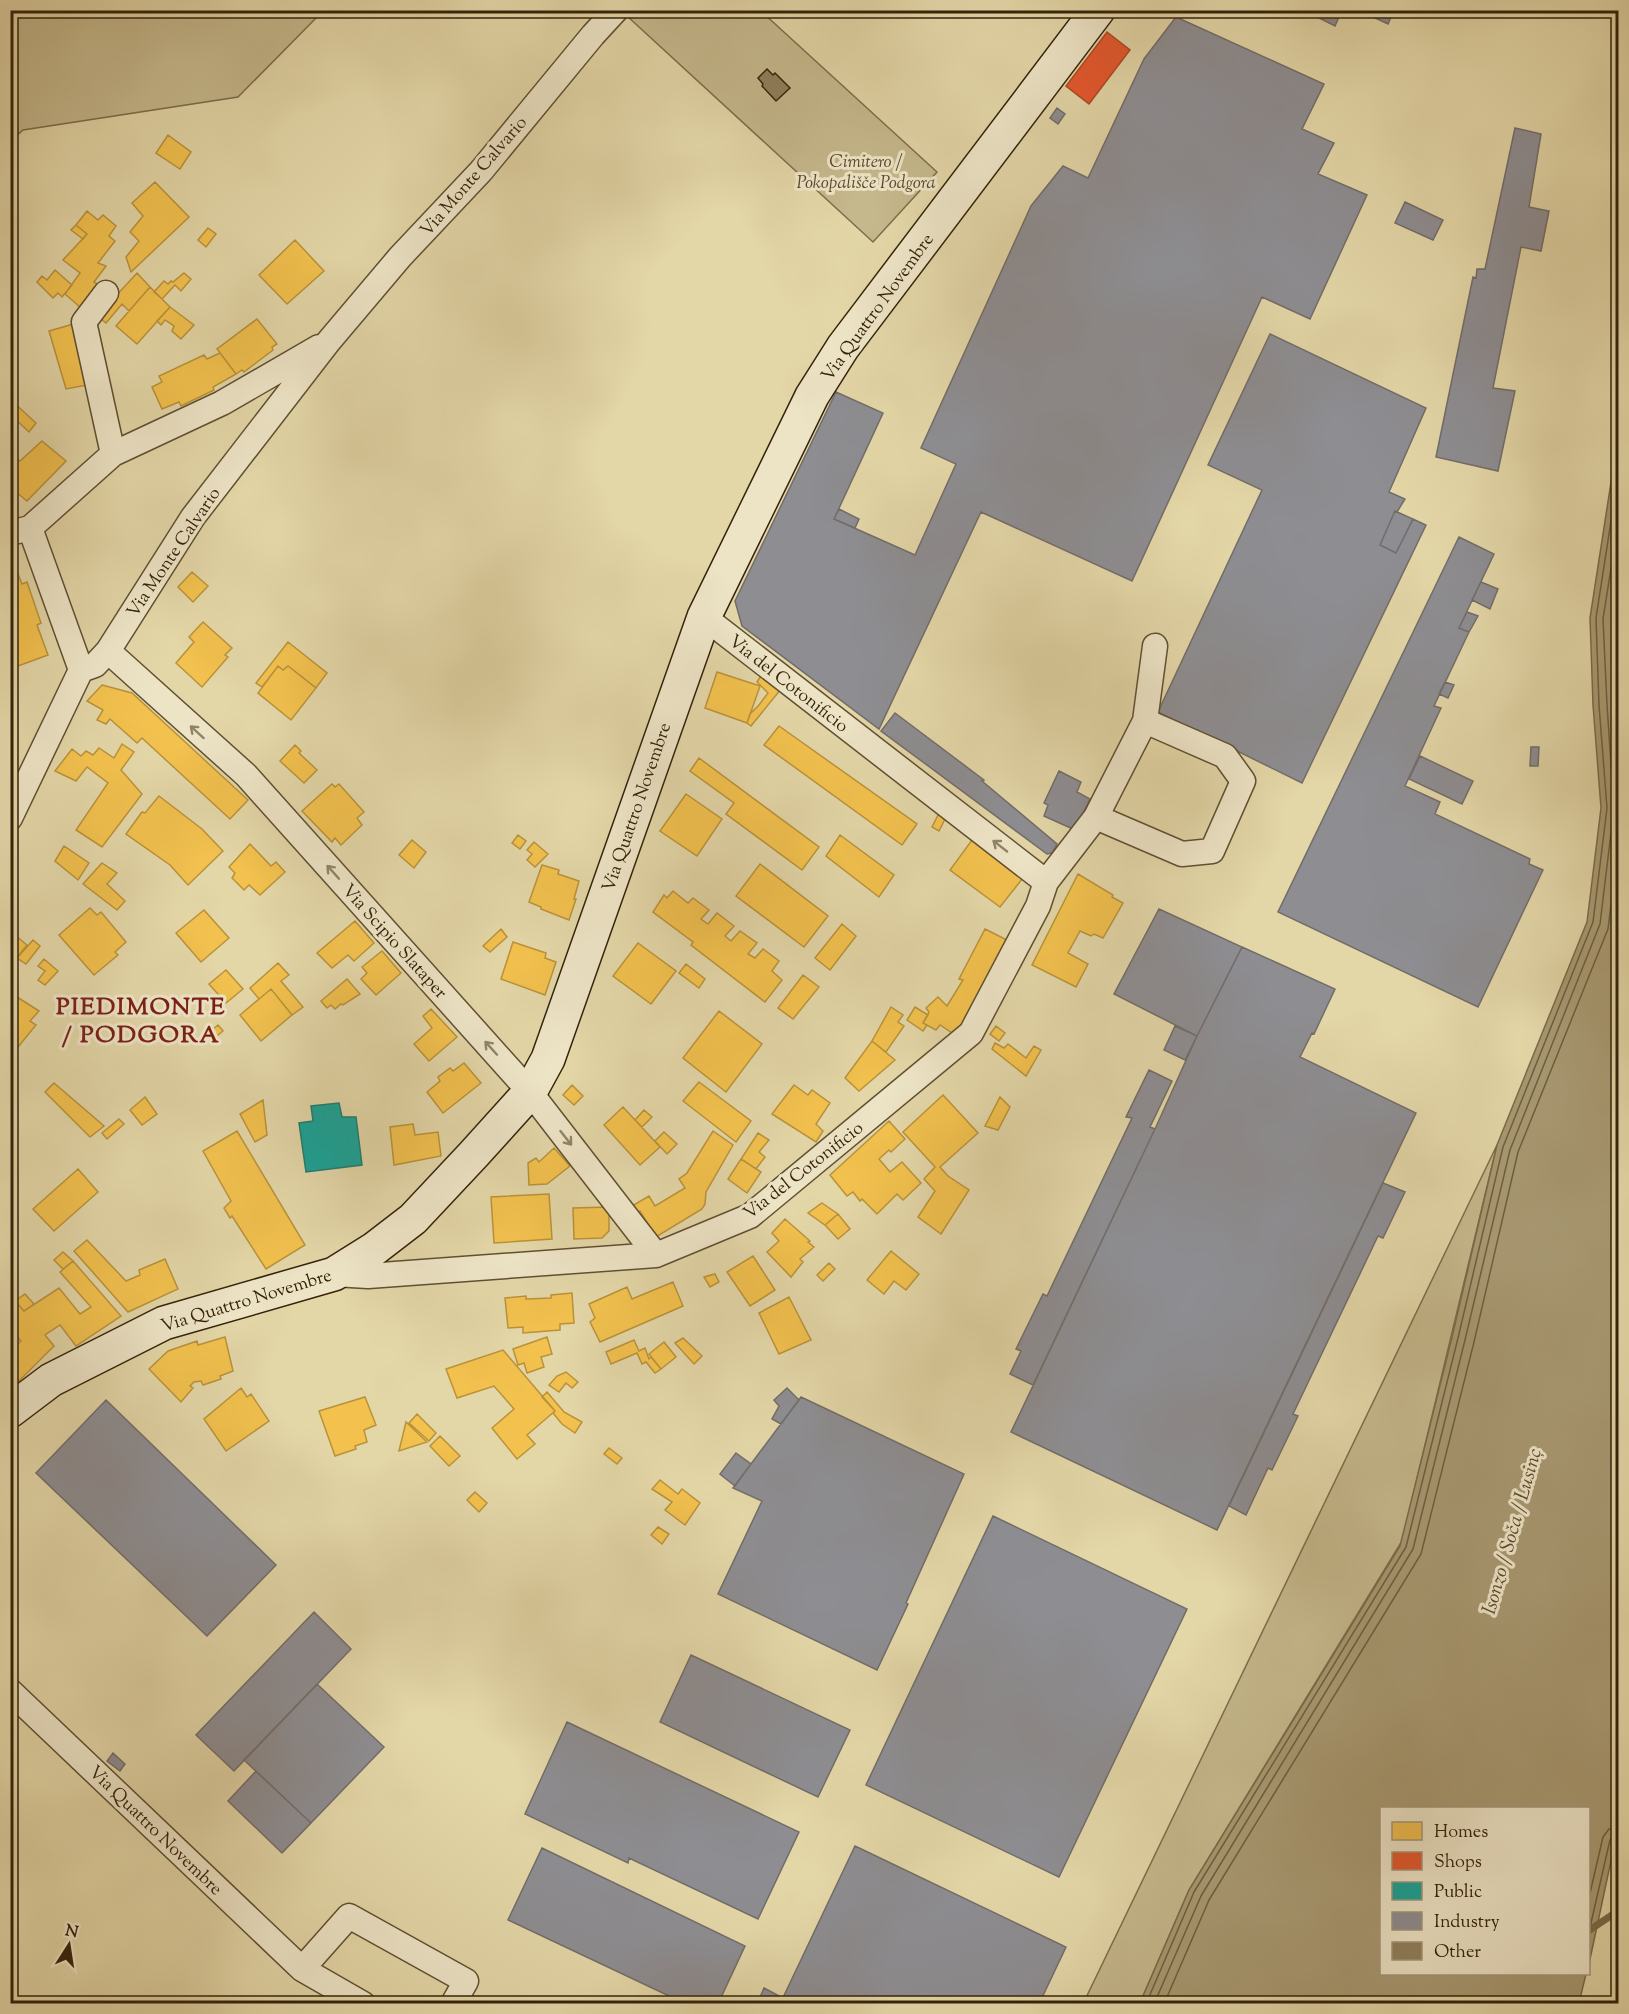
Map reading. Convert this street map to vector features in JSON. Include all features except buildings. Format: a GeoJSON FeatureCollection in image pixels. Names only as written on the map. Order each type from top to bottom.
{"type":"FeatureCollection","features":[{"type":"Feature","properties":{"kind":"main road","name":"Via Quattro Novembre"},"geometry":{"type":"LineString","coordinates":[[10,1411],[51,1380],[164,1323],[334,1274],[374,1249],[413,1219],[530,1092],[548,1059],[704,616],[812,396],[843,347],[1098,10]]}},
{"type":"Feature","properties":{"kind":"street","name":"Via Monte Calvario"},"geometry":{"type":"LineString","coordinates":[[108,651],[194,517],[329,342],[400,257],[481,171],[616,10]]}},
{"type":"Feature","properties":{"kind":"street"},"geometry":{"type":"LineString","coordinates":[[106,293],[84,322],[113,454]]}},
{"type":"Feature","properties":{"kind":"street","name":"Via Monte Calvario"},"geometry":{"type":"LineString","coordinates":[[81,670],[20,530],[113,454],[222,403],[329,342]]}},
{"type":"Feature","properties":{"kind":"street","name":"Via del Cotonificio"},"geometry":{"type":"LineString","coordinates":[[704,616],[1046,882]]}},
{"type":"Feature","properties":{"kind":"street","name":"Via del Cotonificio"},"geometry":{"type":"LineString","coordinates":[[334,1274],[368,1276],[656,1255],[750,1216],[971,1033],[1038,906],[1046,882],[1096,817],[1145,721],[1155,646]]}},
{"type":"Feature","properties":{"kind":"street"},"geometry":{"type":"LineString","coordinates":[[10,818],[81,670],[95,664],[108,651]]}},
{"type":"Feature","properties":{"kind":"street","name":"Via Scipio Slataper"},"geometry":{"type":"LineString","coordinates":[[108,651],[246,776],[530,1092],[656,1255]]}},
{"type":"Feature","properties":{"kind":"street"},"geometry":{"type":"LineString","coordinates":[[1096,817],[1182,854],[1212,851],[1243,781],[1225,756],[1145,721]]}},
{"type":"Feature","properties":{"kind":"street","name":"Via Quattro Novembre"},"geometry":{"type":"LineString","coordinates":[[10,1691],[302,1969],[363,2004]]}},
{"type":"Feature","properties":{"kind":"street"},"geometry":{"type":"LineString","coordinates":[[302,1969],[349,1916],[466,1981],[453,2004]]}},
{"type":"Feature","properties":{"kind":"green space"},"geometry":{"type":"Polygon","coordinates":[[[11,10],[323,11],[238,97],[23,130],[11,141],[11,10]]]}},
{"type":"Feature","properties":{"kind":"green space","name":"Cimitero / Pokopališče Podgora"},"geometry":{"type":"Polygon","coordinates":[[[632,10],[761,11],[937,172],[873,242],[627,16],[632,10]]]}},
{"type":"Feature","properties":{"kind":"green space"},"geometry":{"type":"Polygon","coordinates":[[[1497,1145],[1402,1541],[1189,1890],[1140,2003],[1083,2004],[1497,1145]]]}},
{"type":"Feature","properties":{"kind":"water","name":"Isonzo / Soča / Lusinç"},"geometry":{"type":"Polygon","coordinates":[[[1618,453],[1618,1828],[1590,1959],[1590,1807],[1380,1807],[1380,1975],[1586,1975],[1579,2003],[1140,2003],[1189,1890],[1400,1546],[1497,1145],[1587,922],[1601,808],[1593,705],[1590,618],[1612,476],[1618,453]]]}},
{"type":"Feature","properties":{"kind":"waterway"},"geometry":{"type":"LineString","coordinates":[[1590,1930],[1618,1911]]}},
{"type":"Feature","properties":{"kind":"district","name":"PIEDIMONTE / PODGORA"},"geometry":{"type":"Point","coordinates":[141,1020]}}]}
